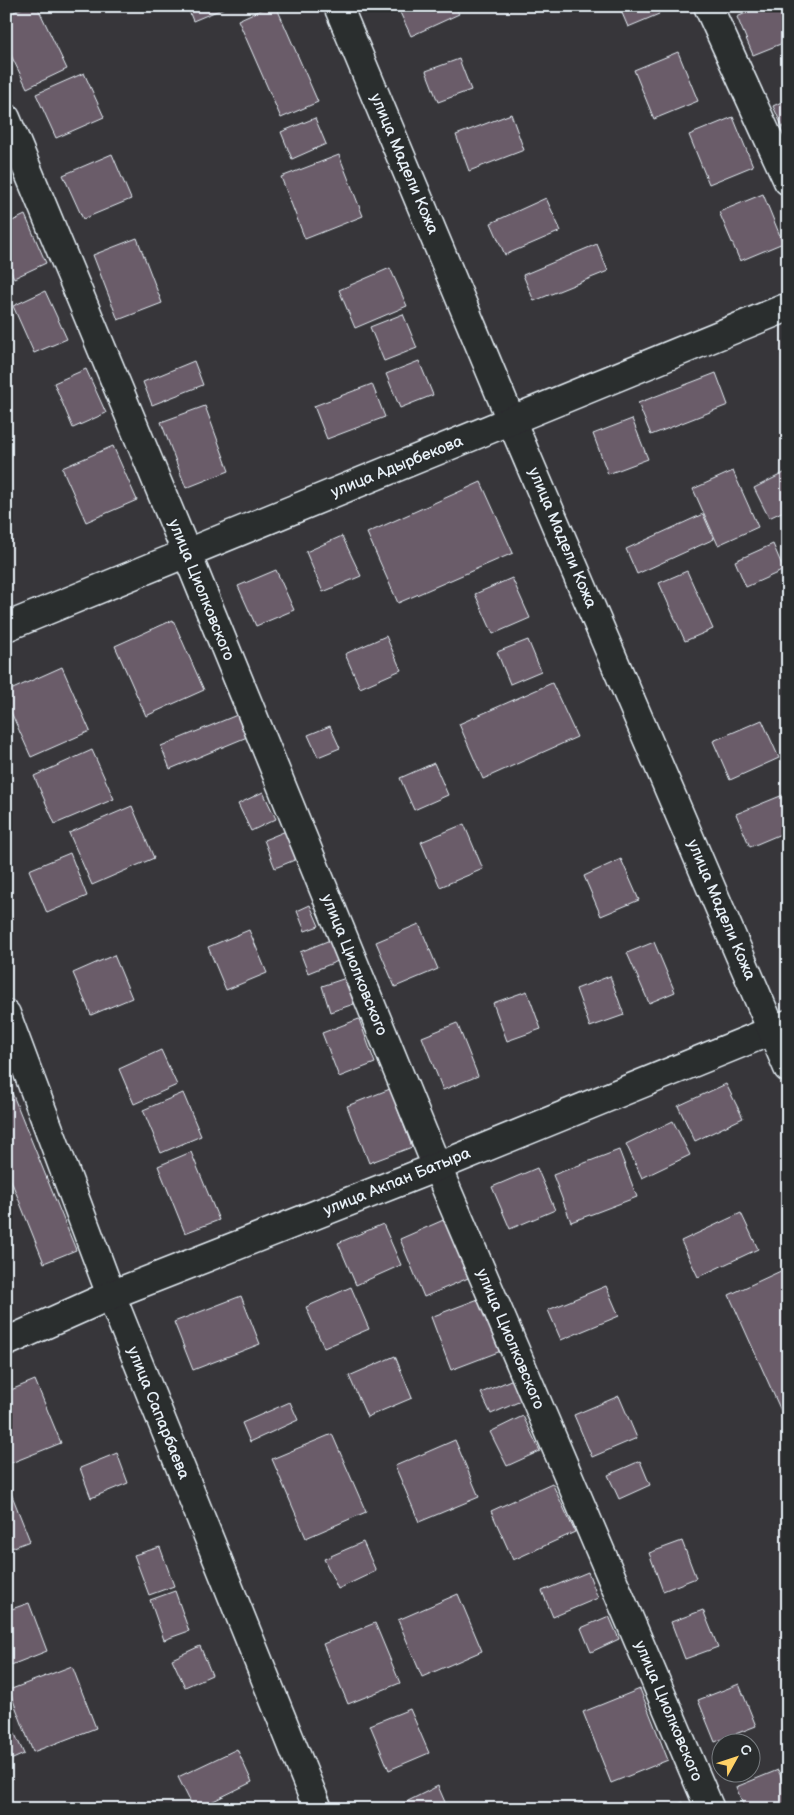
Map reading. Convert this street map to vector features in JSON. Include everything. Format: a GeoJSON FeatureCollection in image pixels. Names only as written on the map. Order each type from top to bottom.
{"type":"FeatureCollection","features":[{"type":"Feature","properties":{"kind":"street","name":"улица Мадели Кожа"},"geometry":{"type":"LineString","coordinates":[[338,6],[511,420],[780,1027],[788,1068]]}},
{"type":"Feature","properties":{"kind":"street"},"geometry":{"type":"LineString","coordinates":[[708,6],[788,181]]}},
{"type":"Feature","properties":{"kind":"street","name":"улица Циолковского"},"geometry":{"type":"LineString","coordinates":[[6,118],[187,554],[437,1166],[710,1809]]}},
{"type":"Feature","properties":{"kind":"street","name":"улица Адырбекова"},"geometry":{"type":"LineString","coordinates":[[6,627],[788,307]]}},
{"type":"Feature","properties":{"kind":"street","name":"улица Сапарбаева"},"geometry":{"type":"LineString","coordinates":[[6,1014],[111,1295],[318,1809]]}},
{"type":"Feature","properties":{"kind":"street","name":"улица Акпан Батыра"},"geometry":{"type":"LineString","coordinates":[[6,1342],[111,1295],[780,1027]]}},
{"type":"Feature","properties":{"kind":"building"},"geometry":{"type":"Polygon","coordinates":[[[26,6],[37,6],[67,69],[27,88],[6,45],[6,16],[26,6]]]}},
{"type":"Feature","properties":{"kind":"building"},"geometry":{"type":"Polygon","coordinates":[[[187,6],[229,6],[193,21],[187,6]]]}},
{"type":"Feature","properties":{"kind":"building"},"geometry":{"type":"Polygon","coordinates":[[[269,6],[276,6],[318,102],[281,118],[238,20],[269,6]]]}},
{"type":"Feature","properties":{"kind":"building"},"geometry":{"type":"Polygon","coordinates":[[[397,6],[455,6],[459,14],[411,36],[397,6]]]}},
{"type":"Feature","properties":{"kind":"building"},"geometry":{"type":"Polygon","coordinates":[[[619,6],[656,6],[659,14],[628,27],[619,6]]]}},
{"type":"Feature","properties":{"kind":"building"},"geometry":{"type":"Polygon","coordinates":[[[761,6],[788,6],[788,41],[753,55],[737,17],[761,6]]]}},
{"type":"Feature","properties":{"kind":"building"},"geometry":{"type":"Polygon","coordinates":[[[678,52],[698,101],[654,119],[634,70],[678,52]]]}},
{"type":"Feature","properties":{"kind":"building"},"geometry":{"type":"Polygon","coordinates":[[[459,59],[471,90],[438,102],[426,71],[459,59]]]}},
{"type":"Feature","properties":{"kind":"building"},"geometry":{"type":"Polygon","coordinates":[[[84,73],[104,117],[56,138],[36,94],[84,73]]]}},
{"type":"Feature","properties":{"kind":"building"},"geometry":{"type":"Polygon","coordinates":[[[788,99],[788,139],[773,106],[788,99]]]}},
{"type":"Feature","properties":{"kind":"building"},"geometry":{"type":"Polygon","coordinates":[[[511,114],[524,150],[469,171],[456,135],[511,114]]]}},
{"type":"Feature","properties":{"kind":"building"},"geometry":{"type":"Polygon","coordinates":[[[733,117],[753,166],[709,184],[689,135],[733,117]]]}},
{"type":"Feature","properties":{"kind":"building"},"geometry":{"type":"Polygon","coordinates":[[[315,118],[326,144],[292,159],[281,132],[315,118]]]}},
{"type":"Feature","properties":{"kind":"building"},"geometry":{"type":"Polygon","coordinates":[[[112,154],[131,199],[83,219],[63,175],[112,154]]]}},
{"type":"Feature","properties":{"kind":"building"},"geometry":{"type":"Polygon","coordinates":[[[339,155],[363,216],[305,239],[281,177],[339,155]]]}},
{"type":"Feature","properties":{"kind":"building"},"geometry":{"type":"Polygon","coordinates":[[[763,194],[783,243],[740,261],[719,212],[763,194]]]}},
{"type":"Feature","properties":{"kind":"building"},"geometry":{"type":"Polygon","coordinates":[[[546,198],[561,231],[505,255],[491,223],[546,198]]]}},
{"type":"Feature","properties":{"kind":"building"},"geometry":{"type":"Polygon","coordinates":[[[25,215],[46,263],[14,278],[6,261],[6,224],[25,215]]]}},
{"type":"Feature","properties":{"kind":"building"},"geometry":{"type":"Polygon","coordinates":[[[137,238],[162,303],[118,320],[93,255],[137,238]]]}},
{"type":"Feature","properties":{"kind":"building"},"geometry":{"type":"Polygon","coordinates":[[[597,244],[608,271],[534,301],[523,275],[597,244]]]}},
{"type":"Feature","properties":{"kind":"building"},"geometry":{"type":"Polygon","coordinates":[[[390,268],[407,306],[355,328],[339,290],[390,268]]]}},
{"type":"Feature","properties":{"kind":"building"},"geometry":{"type":"Polygon","coordinates":[[[45,291],[67,339],[34,353],[13,306],[45,291]]]}},
{"type":"Feature","properties":{"kind":"building"},"geometry":{"type":"Polygon","coordinates":[[[403,314],[417,348],[384,361],[370,327],[403,314]]]}},
{"type":"Feature","properties":{"kind":"building"},"geometry":{"type":"Polygon","coordinates":[[[194,361],[203,385],[152,405],[143,382],[194,361]]]}},
{"type":"Feature","properties":{"kind":"building"},"geometry":{"type":"Polygon","coordinates":[[[419,361],[433,395],[400,408],[386,374],[419,361]]]}},
{"type":"Feature","properties":{"kind":"building"},"geometry":{"type":"Polygon","coordinates":[[[86,369],[106,413],[73,428],[54,383],[86,369]]]}},
{"type":"Feature","properties":{"kind":"building"},"geometry":{"type":"Polygon","coordinates":[[[716,373],[728,405],[651,435],[638,403],[716,373]]]}},
{"type":"Feature","properties":{"kind":"building"},"geometry":{"type":"Polygon","coordinates":[[[372,384],[385,417],[327,439],[314,406],[372,384]]]}},
{"type":"Feature","properties":{"kind":"building"},"geometry":{"type":"Polygon","coordinates":[[[205,406],[229,471],[186,488],[161,422],[205,406]]]}},
{"type":"Feature","properties":{"kind":"building"},"geometry":{"type":"Polygon","coordinates":[[[632,419],[648,459],[608,474],[593,434],[632,419]]]}},
{"type":"Feature","properties":{"kind":"building"},"geometry":{"type":"Polygon","coordinates":[[[113,446],[137,500],[86,522],[62,468],[113,446]]]}},
{"type":"Feature","properties":{"kind":"building"},"geometry":{"type":"Polygon","coordinates":[[[733,471],[758,527],[718,545],[693,489],[733,471]]]}},
{"type":"Feature","properties":{"kind":"building"},"geometry":{"type":"Polygon","coordinates":[[[788,471],[788,509],[769,518],[754,488],[788,471]]]}},
{"type":"Feature","properties":{"kind":"building"},"geometry":{"type":"Polygon","coordinates":[[[481,482],[513,553],[398,603],[367,533],[481,482]]]}},
{"type":"Feature","properties":{"kind":"building"},"geometry":{"type":"Polygon","coordinates":[[[703,514],[714,539],[637,574],[626,549],[703,514]]]}},
{"type":"Feature","properties":{"kind":"building"},"geometry":{"type":"Polygon","coordinates":[[[342,536],[361,576],[323,592],[306,552],[342,536]]]}},
{"type":"Feature","properties":{"kind":"building"},"geometry":{"type":"Polygon","coordinates":[[[773,544],[784,570],[746,587],[735,561],[773,544]]]}},
{"type":"Feature","properties":{"kind":"building"},"geometry":{"type":"Polygon","coordinates":[[[276,570],[294,610],[256,626],[238,586],[276,570]]]}},
{"type":"Feature","properties":{"kind":"building"},"geometry":{"type":"Polygon","coordinates":[[[687,571],[713,629],[685,641],[659,583],[687,571]]]}},
{"type":"Feature","properties":{"kind":"building"},"geometry":{"type":"Polygon","coordinates":[[[512,578],[530,618],[493,634],[475,594],[512,578]]]}},
{"type":"Feature","properties":{"kind":"building"},"geometry":{"type":"Polygon","coordinates":[[[173,620],[204,690],[146,716],[115,646],[173,620]]]}},
{"type":"Feature","properties":{"kind":"building"},"geometry":{"type":"Polygon","coordinates":[[[386,636],[401,670],[360,688],[345,654],[386,636]]]}},
{"type":"Feature","properties":{"kind":"building"},"geometry":{"type":"Polygon","coordinates":[[[528,640],[541,671],[510,684],[497,652],[528,640]]]}},
{"type":"Feature","properties":{"kind":"building"},"geometry":{"type":"Polygon","coordinates":[[[62,667],[90,731],[31,757],[6,701],[6,692],[62,667]]]}},
{"type":"Feature","properties":{"kind":"building"},"geometry":{"type":"Polygon","coordinates":[[[552,683],[577,737],[483,779],[459,724],[552,683]]]}},
{"type":"Feature","properties":{"kind":"building"},"geometry":{"type":"Polygon","coordinates":[[[237,715],[247,737],[170,769],[161,746],[237,715]]]}},
{"type":"Feature","properties":{"kind":"building"},"geometry":{"type":"Polygon","coordinates":[[[762,720],[779,758],[730,780],[713,741],[762,720]]]}},
{"type":"Feature","properties":{"kind":"building"},"geometry":{"type":"Polygon","coordinates":[[[330,726],[340,748],[318,757],[308,735],[330,726]]]}},
{"type":"Feature","properties":{"kind":"building"},"geometry":{"type":"Polygon","coordinates":[[[92,750],[114,799],[55,824],[34,776],[92,750]]]}},
{"type":"Feature","properties":{"kind":"building"},"geometry":{"type":"Polygon","coordinates":[[[434,763],[448,795],[414,810],[400,778],[434,763]]]}},
{"type":"Feature","properties":{"kind":"building"},"geometry":{"type":"Polygon","coordinates":[[[263,792],[276,819],[251,831],[238,804],[263,792]]]}},
{"type":"Feature","properties":{"kind":"building"},"geometry":{"type":"Polygon","coordinates":[[[788,793],[788,831],[750,847],[736,814],[788,793]]]}},
{"type":"Feature","properties":{"kind":"building"},"geometry":{"type":"Polygon","coordinates":[[[132,806],[154,858],[92,885],[69,833],[132,806]]]}},
{"type":"Feature","properties":{"kind":"building"},"geometry":{"type":"Polygon","coordinates":[[[464,824],[483,869],[440,887],[421,842],[464,824]]]}},
{"type":"Feature","properties":{"kind":"building"},"geometry":{"type":"Polygon","coordinates":[[[286,831],[297,859],[275,868],[264,840],[286,831]]]}},
{"type":"Feature","properties":{"kind":"building"},"geometry":{"type":"Polygon","coordinates":[[[70,853],[87,896],[47,913],[29,870],[70,853]]]}},
{"type":"Feature","properties":{"kind":"building"},"geometry":{"type":"Polygon","coordinates":[[[621,859],[639,900],[601,916],[584,876],[621,859]]]}},
{"type":"Feature","properties":{"kind":"building"},"geometry":{"type":"Polygon","coordinates":[[[310,905],[319,926],[305,931],[297,911],[310,905]]]}},
{"type":"Feature","properties":{"kind":"building"},"geometry":{"type":"Polygon","coordinates":[[[419,924],[438,969],[395,987],[376,942],[419,924]]]}},
{"type":"Feature","properties":{"kind":"building"},"geometry":{"type":"Polygon","coordinates":[[[249,930],[267,973],[226,990],[208,947],[249,930]]]}},
{"type":"Feature","properties":{"kind":"building"},"geometry":{"type":"Polygon","coordinates":[[[335,938],[343,959],[308,973],[300,952],[335,938]]]}},
{"type":"Feature","properties":{"kind":"building"},"geometry":{"type":"Polygon","coordinates":[[[654,942],[675,992],[649,1003],[627,953],[654,942]]]}},
{"type":"Feature","properties":{"kind":"building"},"geometry":{"type":"Polygon","coordinates":[[[114,955],[132,998],[91,1015],[73,973],[114,955]]]}},
{"type":"Feature","properties":{"kind":"building"},"geometry":{"type":"Polygon","coordinates":[[[610,976],[624,1015],[590,1027],[576,989],[610,976]]]}},
{"type":"Feature","properties":{"kind":"building"},"geometry":{"type":"Polygon","coordinates":[[[346,978],[354,1004],[330,1012],[322,986],[346,978]]]}},
{"type":"Feature","properties":{"kind":"building"},"geometry":{"type":"Polygon","coordinates":[[[527,991],[541,1029],[507,1041],[493,1003],[527,991]]]}},
{"type":"Feature","properties":{"kind":"building"},"geometry":{"type":"Polygon","coordinates":[[[359,1019],[375,1063],[339,1077],[322,1033],[359,1019]]]}},
{"type":"Feature","properties":{"kind":"building"},"geometry":{"type":"Polygon","coordinates":[[[457,1023],[478,1076],[443,1090],[422,1037],[457,1023]]]}},
{"type":"Feature","properties":{"kind":"building"},"geometry":{"type":"Polygon","coordinates":[[[161,1050],[177,1085],[134,1104],[119,1069],[161,1050]]]}},
{"type":"Feature","properties":{"kind":"building"},"geometry":{"type":"Polygon","coordinates":[[[6,1078],[76,1250],[44,1263],[6,1168],[6,1078]]]}},
{"type":"Feature","properties":{"kind":"building"},"geometry":{"type":"Polygon","coordinates":[[[726,1084],[743,1118],[695,1141],[678,1106],[726,1084]]]}},
{"type":"Feature","properties":{"kind":"building"},"geometry":{"type":"Polygon","coordinates":[[[390,1089],[412,1147],[369,1163],[347,1106],[390,1089]]]}},
{"type":"Feature","properties":{"kind":"building"},"geometry":{"type":"Polygon","coordinates":[[[183,1093],[201,1136],[161,1153],[143,1110],[183,1093]]]}},
{"type":"Feature","properties":{"kind":"building"},"geometry":{"type":"Polygon","coordinates":[[[673,1121],[690,1155],[642,1178],[626,1144],[673,1121]]]}},
{"type":"Feature","properties":{"kind":"building"},"geometry":{"type":"Polygon","coordinates":[[[619,1150],[637,1197],[571,1222],[553,1175],[619,1150]]]}},
{"type":"Feature","properties":{"kind":"building"},"geometry":{"type":"Polygon","coordinates":[[[191,1152],[219,1220],[185,1233],[158,1166],[191,1152]]]}},
{"type":"Feature","properties":{"kind":"building"},"geometry":{"type":"Polygon","coordinates":[[[537,1168],[555,1210],[510,1229],[492,1187],[537,1168]]]}},
{"type":"Feature","properties":{"kind":"building"},"geometry":{"type":"Polygon","coordinates":[[[741,1213],[758,1249],[698,1277],[681,1241],[741,1213]]]}},
{"type":"Feature","properties":{"kind":"building"},"geometry":{"type":"Polygon","coordinates":[[[448,1218],[473,1276],[424,1297],[400,1239],[448,1218]]]}},
{"type":"Feature","properties":{"kind":"building"},"geometry":{"type":"Polygon","coordinates":[[[383,1224],[401,1265],[356,1285],[338,1243],[383,1224]]]}},
{"type":"Feature","properties":{"kind":"building"},"geometry":{"type":"Polygon","coordinates":[[[785,1269],[788,1275],[788,1411],[782,1413],[729,1295],[785,1269]]]}},
{"type":"Feature","properties":{"kind":"building"},"geometry":{"type":"Polygon","coordinates":[[[606,1286],[619,1316],[561,1340],[548,1310],[606,1286]]]}},
{"type":"Feature","properties":{"kind":"building"},"geometry":{"type":"Polygon","coordinates":[[[351,1287],[369,1329],[324,1348],[306,1307],[351,1287]]]}},
{"type":"Feature","properties":{"kind":"building"},"geometry":{"type":"Polygon","coordinates":[[[241,1296],[260,1344],[193,1370],[174,1322],[241,1296]]]}},
{"type":"Feature","properties":{"kind":"building"},"geometry":{"type":"Polygon","coordinates":[[[481,1298],[501,1351],[451,1370],[431,1317],[481,1298]]]}},
{"type":"Feature","properties":{"kind":"building"},"geometry":{"type":"Polygon","coordinates":[[[395,1356],[412,1398],[367,1417],[349,1376],[395,1356]]]}},
{"type":"Feature","properties":{"kind":"building"},"geometry":{"type":"Polygon","coordinates":[[[513,1379],[523,1400],[491,1414],[481,1393],[513,1379]]]}},
{"type":"Feature","properties":{"kind":"building"},"geometry":{"type":"Polygon","coordinates":[[[35,1380],[61,1443],[6,1465],[6,1392],[35,1380]]]}},
{"type":"Feature","properties":{"kind":"building"},"geometry":{"type":"Polygon","coordinates":[[[619,1396],[637,1438],[592,1457],[574,1415],[619,1396]]]}},
{"type":"Feature","properties":{"kind":"building"},"geometry":{"type":"Polygon","coordinates":[[[290,1402],[298,1420],[250,1442],[242,1423],[290,1402]]]}},
{"type":"Feature","properties":{"kind":"building"},"geometry":{"type":"Polygon","coordinates":[[[523,1416],[540,1451],[507,1466],[490,1432],[523,1416]]]}},
{"type":"Feature","properties":{"kind":"building"},"geometry":{"type":"Polygon","coordinates":[[[332,1434],[366,1512],[306,1538],[272,1459],[332,1434]]]}},
{"type":"Feature","properties":{"kind":"building"},"geometry":{"type":"Polygon","coordinates":[[[455,1440],[479,1497],[419,1522],[395,1466],[455,1440]]]}},
{"type":"Feature","properties":{"kind":"building"},"geometry":{"type":"Polygon","coordinates":[[[117,1453],[128,1483],[91,1498],[80,1468],[117,1453]]]}},
{"type":"Feature","properties":{"kind":"building"},"geometry":{"type":"Polygon","coordinates":[[[640,1461],[650,1485],[619,1499],[608,1475],[640,1461]]]}},
{"type":"Feature","properties":{"kind":"building"},"geometry":{"type":"Polygon","coordinates":[[[552,1483],[575,1532],[513,1560],[491,1511],[552,1483]]]}},
{"type":"Feature","properties":{"kind":"building"},"geometry":{"type":"Polygon","coordinates":[[[11,1493],[30,1541],[6,1550],[6,1495],[11,1493]]]}},
{"type":"Feature","properties":{"kind":"building"},"geometry":{"type":"Polygon","coordinates":[[[682,1541],[696,1578],[663,1591],[649,1553],[682,1541]]]}},
{"type":"Feature","properties":{"kind":"building"},"geometry":{"type":"Polygon","coordinates":[[[363,1542],[376,1571],[338,1589],[324,1559],[363,1542]]]}},
{"type":"Feature","properties":{"kind":"building"},"geometry":{"type":"Polygon","coordinates":[[[160,1547],[174,1586],[149,1595],[134,1555],[160,1547]]]}},
{"type":"Feature","properties":{"kind":"building"},"geometry":{"type":"Polygon","coordinates":[[[588,1572],[598,1598],[553,1617],[542,1591],[588,1572]]]}},
{"type":"Feature","properties":{"kind":"building"},"geometry":{"type":"Polygon","coordinates":[[[175,1591],[189,1631],[164,1640],[150,1600],[175,1591]]]}},
{"type":"Feature","properties":{"kind":"building"},"geometry":{"type":"Polygon","coordinates":[[[458,1594],[482,1651],[422,1677],[398,1620],[458,1594]]]}},
{"type":"Feature","properties":{"kind":"building"},"geometry":{"type":"Polygon","coordinates":[[[29,1603],[47,1651],[6,1667],[6,1611],[29,1603]]]}},
{"type":"Feature","properties":{"kind":"building"},"geometry":{"type":"Polygon","coordinates":[[[703,1610],[718,1647],[685,1659],[671,1622],[703,1610]]]}},
{"type":"Feature","properties":{"kind":"building"},"geometry":{"type":"Polygon","coordinates":[[[609,1616],[619,1639],[591,1652],[581,1628],[609,1616]]]}},
{"type":"Feature","properties":{"kind":"building"},"geometry":{"type":"Polygon","coordinates":[[[375,1623],[400,1683],[348,1704],[323,1644],[375,1623]]]}},
{"type":"Feature","properties":{"kind":"building"},"geometry":{"type":"Polygon","coordinates":[[[200,1646],[212,1675],[185,1687],[172,1659],[200,1646]]]}},
{"type":"Feature","properties":{"kind":"building"},"geometry":{"type":"Polygon","coordinates":[[[72,1666],[96,1728],[33,1752],[9,1690],[72,1666]]]}},
{"type":"Feature","properties":{"kind":"building"},"geometry":{"type":"Polygon","coordinates":[[[739,1684],[756,1726],[741,1732],[712,1732],[712,1735],[698,1700],[739,1684]]]}},
{"type":"Feature","properties":{"kind":"building"},"geometry":{"type":"Polygon","coordinates":[[[640,1689],[668,1760],[611,1783],[583,1712],[640,1689]]]}},
{"type":"Feature","properties":{"kind":"building"},"geometry":{"type":"Polygon","coordinates":[[[410,1709],[429,1753],[389,1770],[370,1725],[410,1709]]]}},
{"type":"Feature","properties":{"kind":"building"},"geometry":{"type":"Polygon","coordinates":[[[6,1714],[24,1754],[6,1762],[6,1714]]]}},
{"type":"Feature","properties":{"kind":"building"},"geometry":{"type":"Polygon","coordinates":[[[237,1749],[252,1782],[194,1809],[178,1777],[237,1749]]]}},
{"type":"Feature","properties":{"kind":"building"},"geometry":{"type":"Polygon","coordinates":[[[778,1770],[788,1793],[788,1808],[745,1809],[736,1787],[748,1782],[762,1782],[762,1776],[778,1770]]]}},
{"type":"Feature","properties":{"kind":"building"},"geometry":{"type":"Polygon","coordinates":[[[438,1786],[448,1809],[401,1809],[400,1805],[438,1786]]]}},
{"type":"Feature","properties":{"kind":"building"},"geometry":{"type":"Polygon","coordinates":[[[582,1802],[585,1809],[568,1809],[582,1802]]]}},
{"type":"Feature","properties":{"kind":"building"},"geometry":{"type":"Polygon","coordinates":[[[683,1802],[686,1809],[667,1809],[683,1802]]]}}]}
